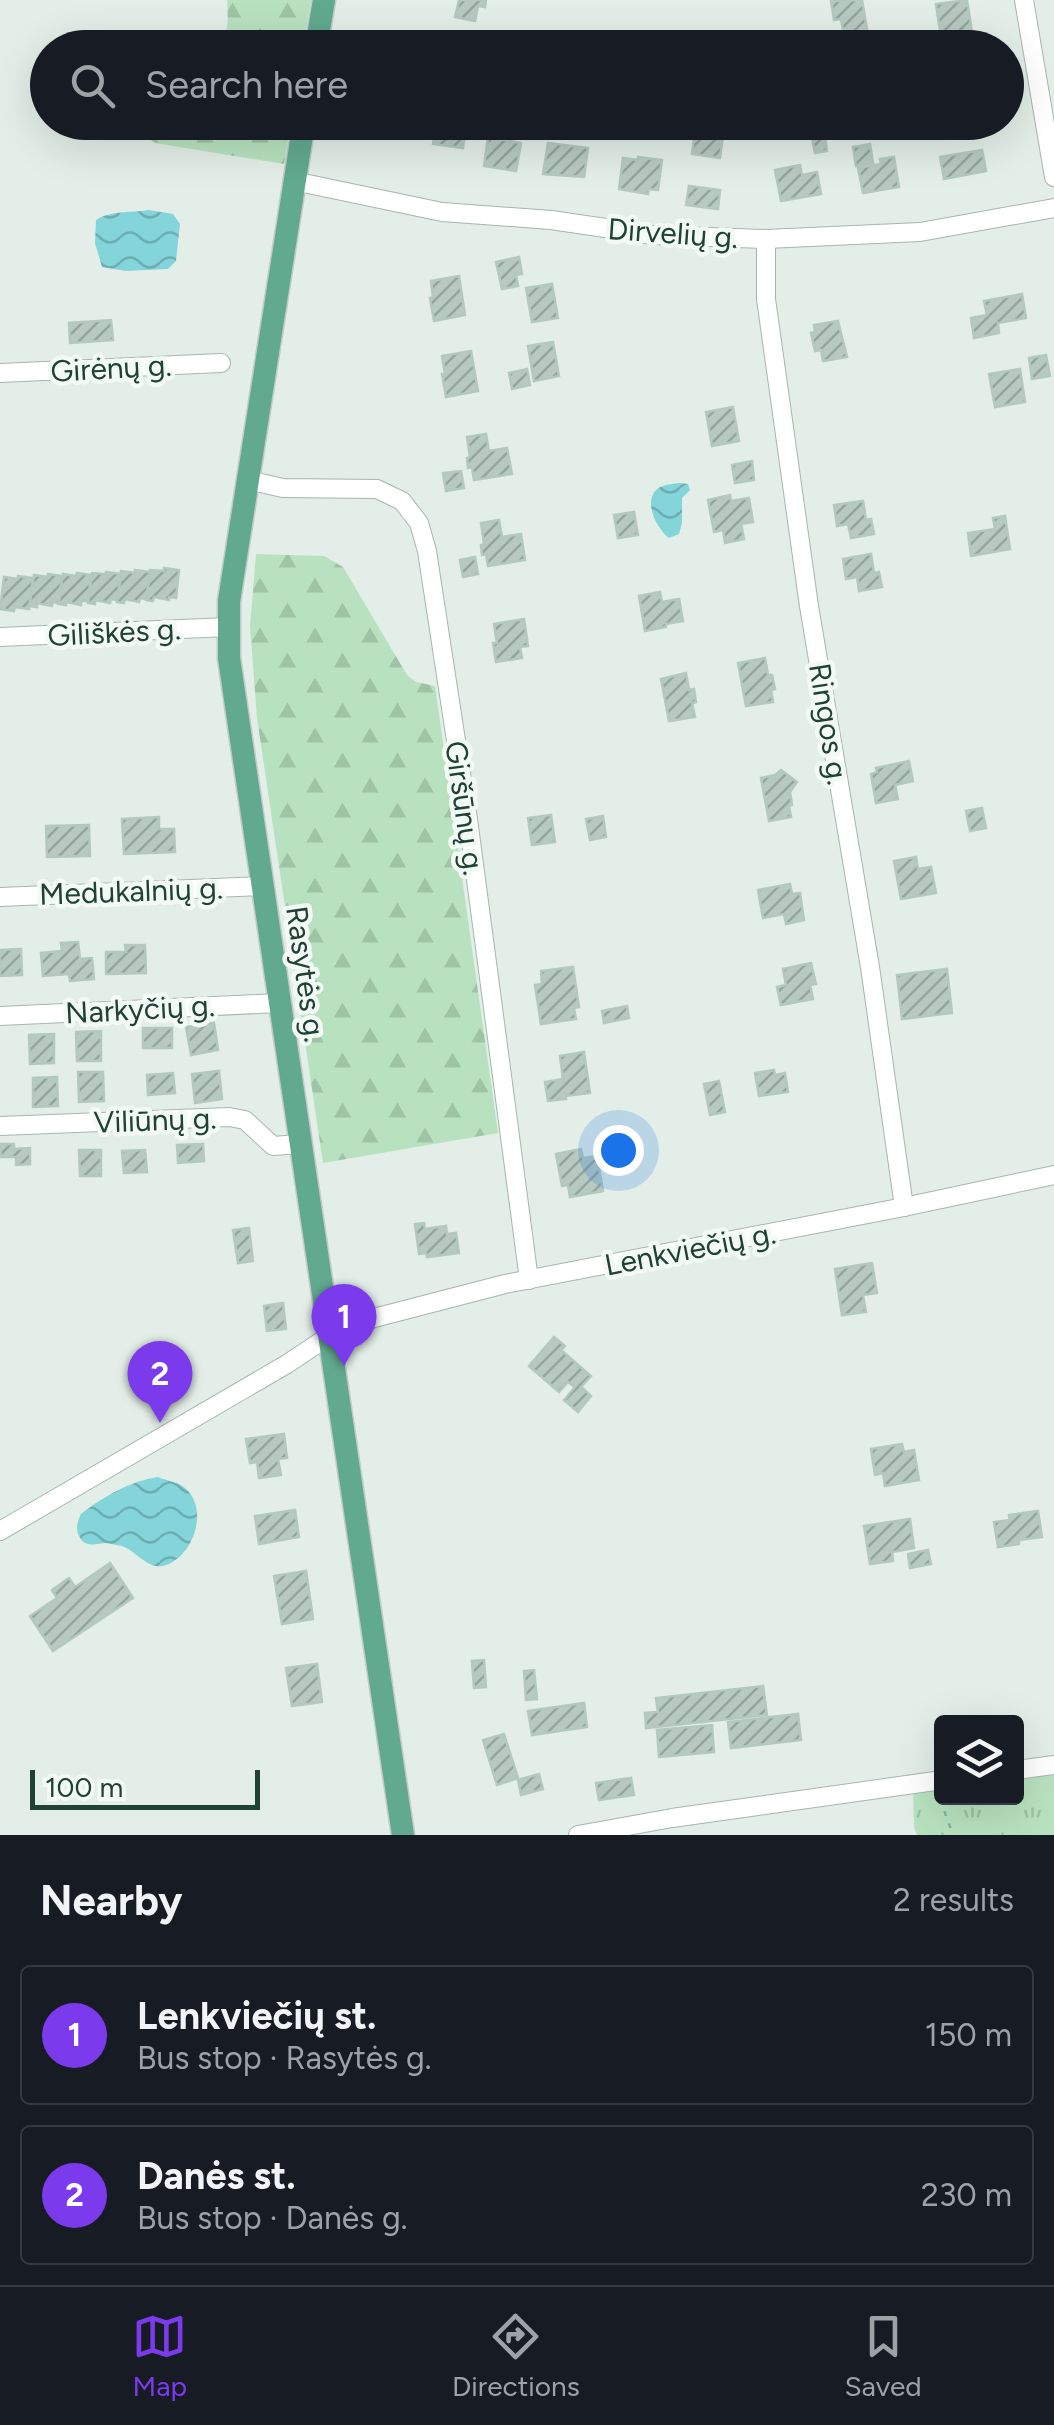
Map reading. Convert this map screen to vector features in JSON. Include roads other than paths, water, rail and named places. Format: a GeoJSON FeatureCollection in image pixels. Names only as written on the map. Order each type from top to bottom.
{"type":"FeatureCollection","features":[{"type":"Feature","properties":{"kind":"main road"},"geometry":{"type":"LineString","coordinates":[[319,30],[324,0]]}},
{"type":"Feature","properties":{"kind":"main road","name":"Rasytės g."},"geometry":{"type":"LineString","coordinates":[[301,140],[228,602],[232,694],[403,1835]]}},
{"type":"Feature","properties":{"kind":"street"},"geometry":{"type":"LineString","coordinates":[[1024,0],[1054,177]]}},
{"type":"Feature","properties":{"kind":"street","name":"Dirvelių g."},"geometry":{"type":"LineString","coordinates":[[294,182],[442,212],[551,220],[654,236],[766,240],[920,232],[1054,208]]}},
{"type":"Feature","properties":{"kind":"street","name":"Ringos g."},"geometry":{"type":"LineString","coordinates":[[766,240],[766,299],[809,606],[870,966],[904,1207]]}},
{"type":"Feature","properties":{"kind":"street","name":"Girėnų g."},"geometry":{"type":"LineString","coordinates":[[0,373],[221,362]]}},
{"type":"Feature","properties":{"kind":"street","name":"Giršūnų g."},"geometry":{"type":"LineString","coordinates":[[247,480],[283,488],[377,489],[402,500],[419,523],[427,551],[468,819],[529,1280]]}},
{"type":"Feature","properties":{"kind":"street","name":"Giliškės g."},"geometry":{"type":"LineString","coordinates":[[0,637],[228,627]]}},
{"type":"Feature","properties":{"kind":"street","name":"Medukalnių g."},"geometry":{"type":"LineString","coordinates":[[0,896],[263,886]]}},
{"type":"Feature","properties":{"kind":"street","name":"Narkyčių g."},"geometry":{"type":"LineString","coordinates":[[0,1016],[280,1002]]}},
{"type":"Feature","properties":{"kind":"street","name":"Viliūnų g."},"geometry":{"type":"LineString","coordinates":[[0,1126],[229,1116],[245,1120],[273,1146],[299,1144]]}},
{"type":"Feature","properties":{"kind":"street","name":"Lenkviečių g."},"geometry":{"type":"LineString","coordinates":[[0,1531],[329,1336],[374,1318],[529,1280],[1054,1175]]}},
{"type":"Feature","properties":{"kind":"street"},"geometry":{"type":"LineString","coordinates":[[1024,1769],[1054,1765]]}},
{"type":"Feature","properties":{"kind":"street"},"geometry":{"type":"LineString","coordinates":[[578,1835],[932,1781]]}},
{"type":"Feature","properties":{"kind":"water"},"geometry":{"type":"Polygon","coordinates":[[[149,210],[173,214],[180,224],[176,261],[168,269],[126,271],[102,267],[95,243],[96,220],[115,213],[149,210]]]}},
{"type":"Feature","properties":{"kind":"water"},"geometry":{"type":"Polygon","coordinates":[[[688,484],[690,490],[682,498],[679,534],[669,538],[654,517],[652,497],[660,487],[688,484]]]}},
{"type":"Feature","properties":{"kind":"water"},"geometry":{"type":"Polygon","coordinates":[[[158,1477],[183,1487],[197,1509],[194,1533],[173,1562],[157,1566],[122,1546],[88,1544],[82,1540],[77,1528],[81,1514],[117,1491],[158,1477]]]}},
{"type":"Feature","properties":{"kind":"place","name":"Lenkviečių st."},"geometry":{"type":"Point","coordinates":[344,1366]}},
{"type":"Feature","properties":{"kind":"place","name":"Danės st."},"geometry":{"type":"Point","coordinates":[160,1423]}}]}
